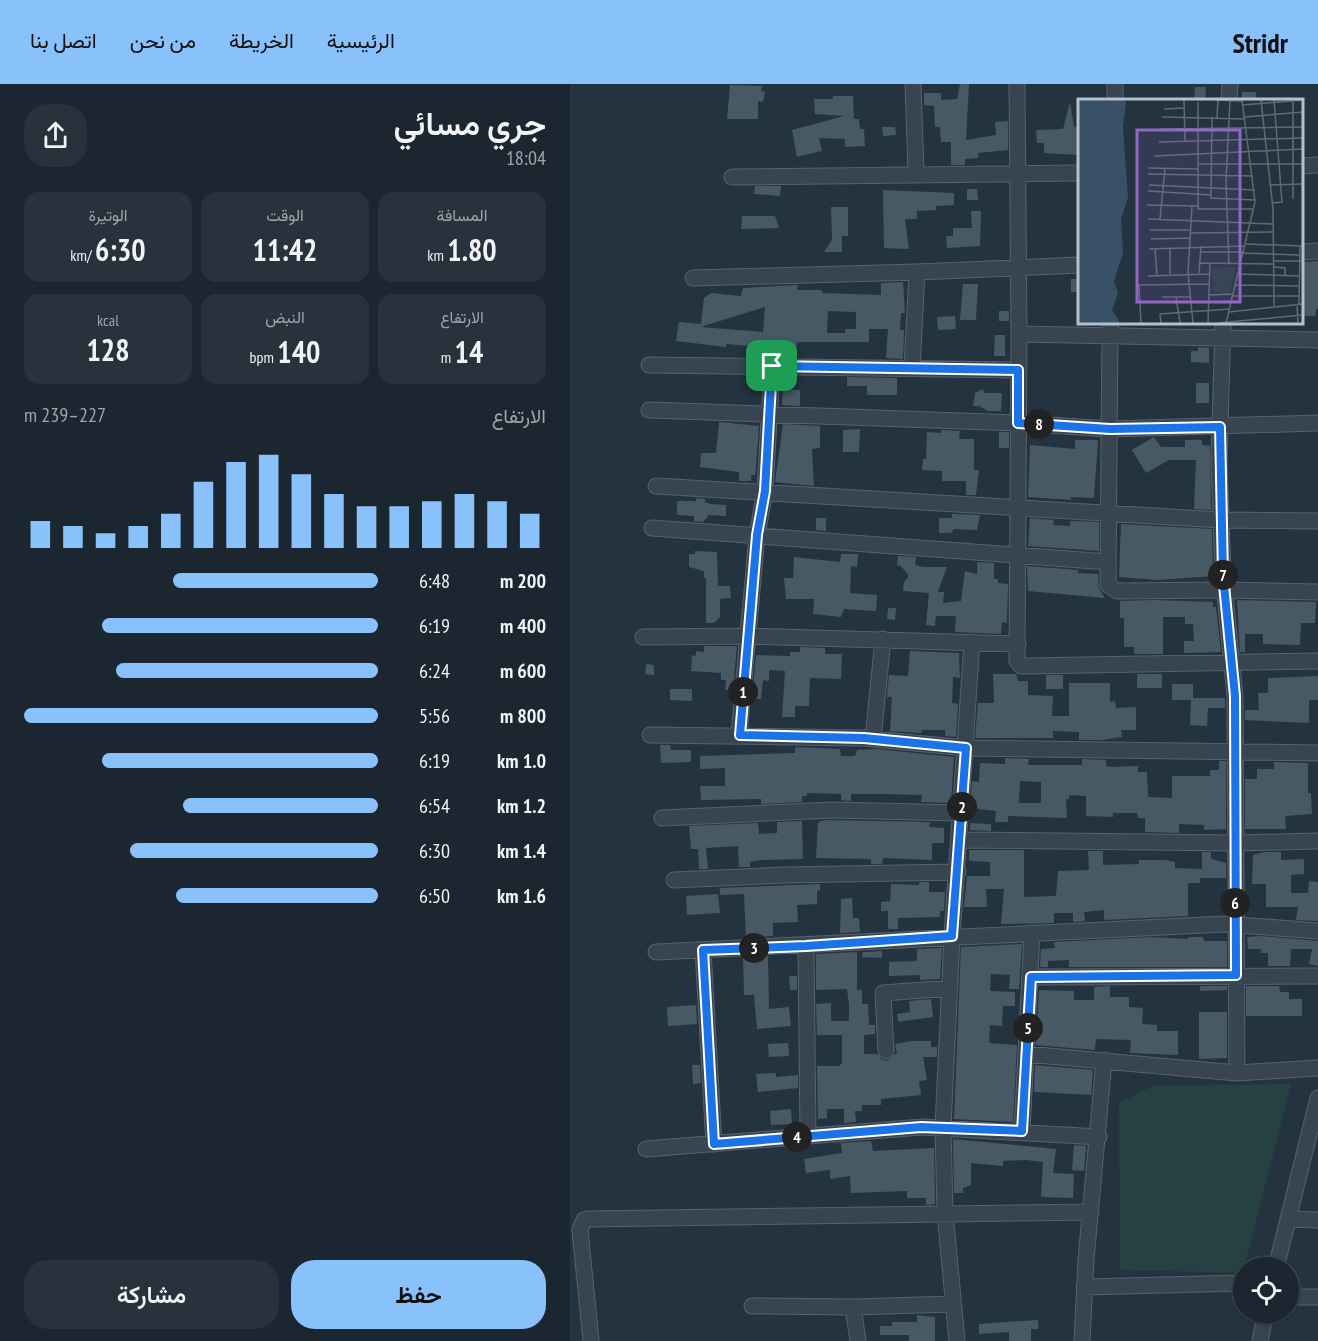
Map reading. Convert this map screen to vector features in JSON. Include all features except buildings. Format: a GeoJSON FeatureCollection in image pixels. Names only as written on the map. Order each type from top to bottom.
{"type":"FeatureCollection","features":[{"type":"Feature","properties":{"kind":"street"},"geometry":{"type":"LineString","coordinates":[[913,84],[916,174]]}},
{"type":"Feature","properties":{"kind":"street"},"geometry":{"type":"LineString","coordinates":[[1017,84],[1019,267],[1017,660],[1021,666],[1318,662]]}},
{"type":"Feature","properties":{"kind":"street"},"geometry":{"type":"LineString","coordinates":[[1229,99],[1230,84]]}},
{"type":"Feature","properties":{"kind":"street"},"geometry":{"type":"LineString","coordinates":[[1303,166],[1318,165]]}},
{"type":"Feature","properties":{"kind":"street"},"geometry":{"type":"LineString","coordinates":[[732,177],[1078,173]]}},
{"type":"Feature","properties":{"kind":"street"},"geometry":{"type":"LineString","coordinates":[[1303,252],[1318,251]]}},
{"type":"Feature","properties":{"kind":"street"},"geometry":{"type":"LineString","coordinates":[[693,278],[1078,265]]}},
{"type":"Feature","properties":{"kind":"street"},"geometry":{"type":"LineString","coordinates":[[912,368],[917,272]]}},
{"type":"Feature","properties":{"kind":"street"},"geometry":{"type":"LineString","coordinates":[[1019,334],[1110,329],[1223,330],[1318,340]]}},
{"type":"Feature","properties":{"kind":"street"},"geometry":{"type":"LineString","coordinates":[[1110,329],[1108,585],[1117,591],[1318,592]]}},
{"type":"Feature","properties":{"kind":"street"},"geometry":{"type":"LineString","coordinates":[[1223,330],[1220,427],[1221,520],[1233,662],[1237,1073]]}},
{"type":"Feature","properties":{"kind":"street"},"geometry":{"type":"LineString","coordinates":[[649,365],[1018,370]]}},
{"type":"Feature","properties":{"kind":"street"},"geometry":{"type":"LineString","coordinates":[[740,735],[757,535],[765,491],[772,366]]}},
{"type":"Feature","properties":{"kind":"street"},"geometry":{"type":"LineString","coordinates":[[649,410],[1018,423],[1110,429],[1318,423]]}},
{"type":"Feature","properties":{"kind":"street"},"geometry":{"type":"LineString","coordinates":[[656,486],[1221,520],[1318,521]]}},
{"type":"Feature","properties":{"kind":"street"},"geometry":{"type":"LineString","coordinates":[[652,528],[1108,562]]}},
{"type":"Feature","properties":{"kind":"street"},"geometry":{"type":"LineString","coordinates":[[644,637],[747,636],[1018,644]]}},
{"type":"Feature","properties":{"kind":"street"},"geometry":{"type":"LineString","coordinates":[[873,739],[883,639]]}},
{"type":"Feature","properties":{"kind":"street"},"geometry":{"type":"LineString","coordinates":[[957,1341],[945,1213],[943,1128],[952,936],[961,840],[972,642]]}},
{"type":"Feature","properties":{"kind":"street"},"geometry":{"type":"LineString","coordinates":[[650,735],[873,739],[966,748],[1318,753]]}},
{"type":"Feature","properties":{"kind":"street"},"geometry":{"type":"LineString","coordinates":[[662,818],[832,810],[962,813]]}},
{"type":"Feature","properties":{"kind":"street"},"geometry":{"type":"LineString","coordinates":[[961,840],[1235,843],[1318,840]]}},
{"type":"Feature","properties":{"kind":"street"},"geometry":{"type":"LineString","coordinates":[[674,880],[784,874],[958,872]]}},
{"type":"Feature","properties":{"kind":"street"},"geometry":{"type":"LineString","coordinates":[[657,952],[1234,924],[1318,931]]}},
{"type":"Feature","properties":{"kind":"street"},"geometry":{"type":"LineString","coordinates":[[1022,1131],[1032,933]]}},
{"type":"Feature","properties":{"kind":"street"},"geometry":{"type":"LineString","coordinates":[[806,946],[808,1136]]}},
{"type":"Feature","properties":{"kind":"street"},"geometry":{"type":"LineString","coordinates":[[703,950],[714,1144]]}},
{"type":"Feature","properties":{"kind":"street"},"geometry":{"type":"LineString","coordinates":[[1031,977],[1318,976]]}},
{"type":"Feature","properties":{"kind":"street"},"geometry":{"type":"LineString","coordinates":[[886,1051],[884,993],[950,988]]}},
{"type":"Feature","properties":{"kind":"street"},"geometry":{"type":"LineString","coordinates":[[1026,1053],[1237,1073],[1318,1068]]}},
{"type":"Feature","properties":{"kind":"street"},"geometry":{"type":"LineString","coordinates":[[1082,1341],[1084,1287],[1104,1060]]}},
{"type":"Feature","properties":{"kind":"street"},"geometry":{"type":"LineString","coordinates":[[1278,1257],[1287,1219],[1313,1138],[1318,1098]]}},
{"type":"Feature","properties":{"kind":"street"},"geometry":{"type":"LineString","coordinates":[[646,1149],[943,1128],[1099,1137]]}},
{"type":"Feature","properties":{"kind":"street"},"geometry":{"type":"LineString","coordinates":[[591,1341],[580,1230],[588,1218],[1090,1212]]}},
{"type":"Feature","properties":{"kind":"street"},"geometry":{"type":"LineString","coordinates":[[1287,1219],[1318,1220]]}},
{"type":"Feature","properties":{"kind":"street"},"geometry":{"type":"LineString","coordinates":[[1084,1287],[1233,1283]]}},
{"type":"Feature","properties":{"kind":"street"},"geometry":{"type":"LineString","coordinates":[[1299,1297],[1318,1297]]}},
{"type":"Feature","properties":{"kind":"street"},"geometry":{"type":"LineString","coordinates":[[752,1306],[853,1307],[953,1304]]}},
{"type":"Feature","properties":{"kind":"street"},"geometry":{"type":"LineString","coordinates":[[853,1307],[858,1341]]}},
{"type":"Feature","properties":{"kind":"street"},"geometry":{"type":"LineString","coordinates":[[1260,1341],[1264,1323]]}},
{"type":"Feature","properties":{"kind":"green space"},"geometry":{"type":"Polygon","coordinates":[[[1291,1084],[1247,1257],[1233,1257],[1233,1273],[1120,1270],[1119,1103],[1154,1085],[1291,1084]]]}},
{"type":"Feature","properties":{"kind":"route"},"geometry":{"type":"LineString","coordinates":[[772,366],[1018,370],[1018,423],[1110,429],[1220,427],[1223,575],[1235,696],[1234,924],[1236,975],[1031,977],[1022,1131],[921,1127],[714,1144],[703,950],[952,936],[961,840],[966,748],[864,738],[740,735],[757,535],[765,491],[772,366]]}}]}
